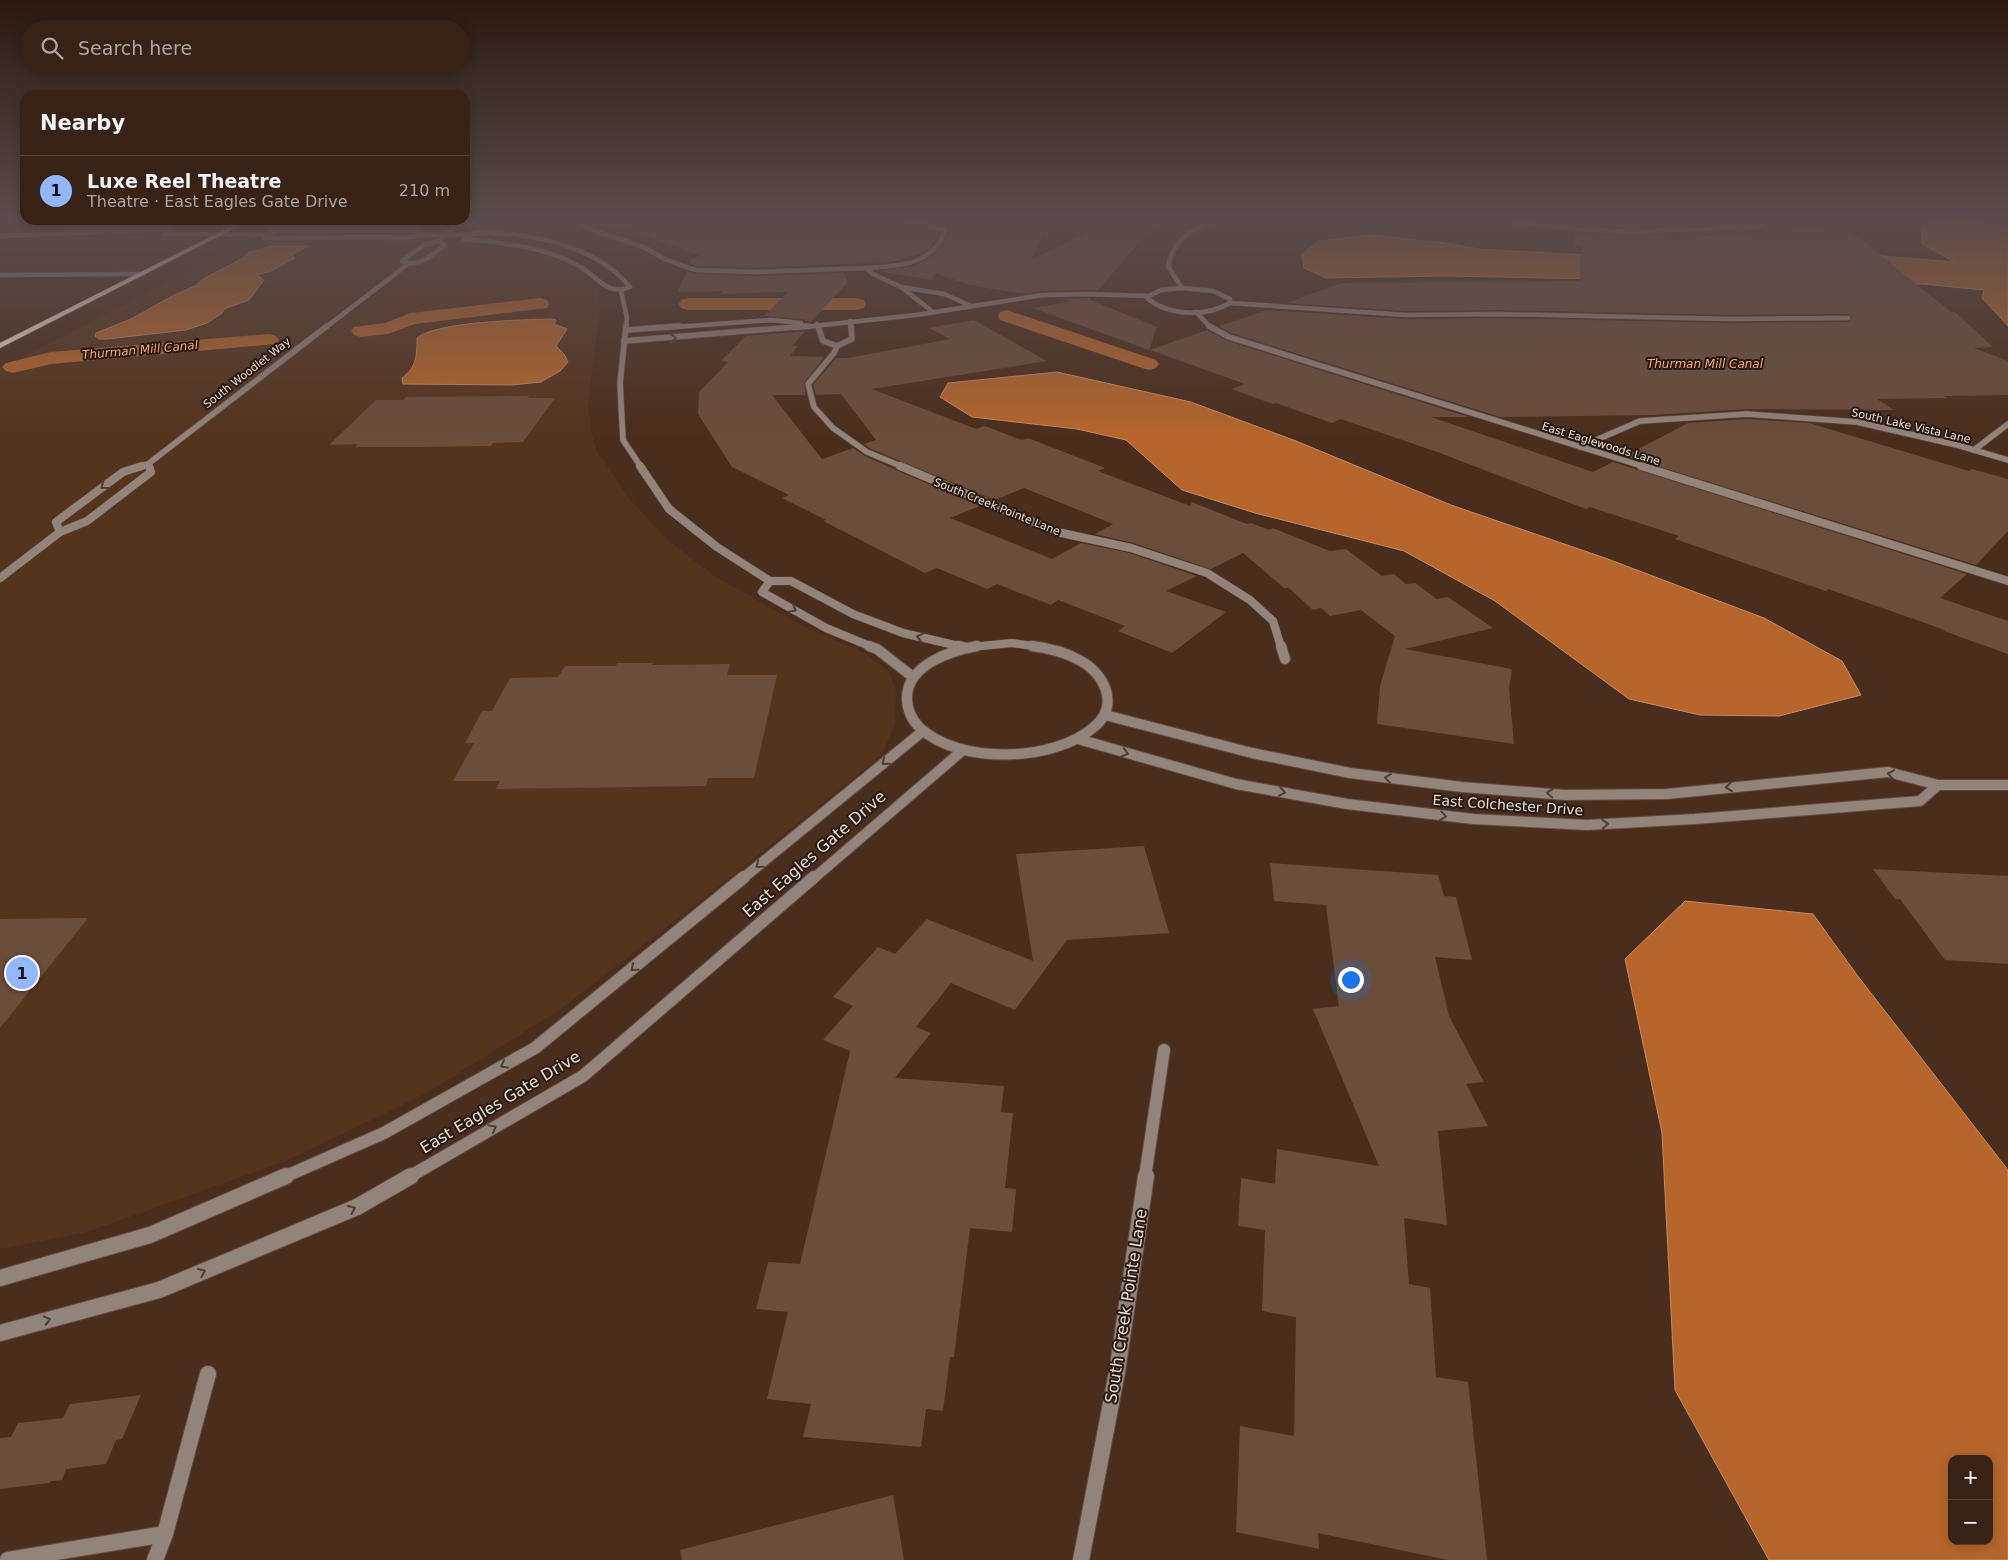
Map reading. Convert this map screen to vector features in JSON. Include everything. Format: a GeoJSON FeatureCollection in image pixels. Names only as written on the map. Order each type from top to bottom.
{"type":"FeatureCollection","features":[{"type":"Feature","properties":{"kind":"highway"},"geometry":{"type":"LineString","coordinates":[[0,346],[110,291]]}},
{"type":"Feature","properties":{"kind":"street","name":"South Woodlet Way"},"geometry":{"type":"LineString","coordinates":[[60,532],[56,522],[122,472],[148,464],[373,291]]}},
{"type":"Feature","properties":{"kind":"street"},"geometry":{"type":"LineString","coordinates":[[621,291],[627,318],[620,383],[623,440],[669,509],[717,547],[770,581],[791,581],[853,614],[903,633],[967,648]]}},
{"type":"Feature","properties":{"kind":"street"},"geometry":{"type":"LineString","coordinates":[[906,291],[933,312]]}},
{"type":"Feature","properties":{"kind":"street"},"geometry":{"type":"LineString","coordinates":[[933,291],[952,295],[969,305]]}},
{"type":"Feature","properties":{"kind":"street"},"geometry":{"type":"LineString","coordinates":[[624,341],[773,331],[817,324],[902,317],[1029,297],[1071,294],[1149,296],[1159,291]]}},
{"type":"Feature","properties":{"kind":"street"},"geometry":{"type":"LineString","coordinates":[[1206,291],[1225,295],[1230,299],[1230,303]]}},
{"type":"Feature","properties":{"kind":"street"},"geometry":{"type":"LineString","coordinates":[[1149,296],[1148,299],[1159,307],[1196,312],[1218,309],[1230,303],[1406,315],[1496,314],[1732,319],[1848,318]]}},
{"type":"Feature","properties":{"kind":"street","name":"East Eaglewoods Lane"},"geometry":{"type":"LineString","coordinates":[[1196,312],[1208,326],[1229,338],[2008,581]]}},
{"type":"Feature","properties":{"kind":"street"},"geometry":{"type":"LineString","coordinates":[[626,330],[771,320],[817,324]]}},
{"type":"Feature","properties":{"kind":"street","name":"South Creek Pointe Lane"},"geometry":{"type":"LineString","coordinates":[[850,321],[852,340],[837,346],[834,353],[808,384],[814,407],[833,428],[867,452],[1057,532],[1131,548],[1207,573],[1250,600],[1273,621],[1285,659]]}},
{"type":"Feature","properties":{"kind":"street"},"geometry":{"type":"LineString","coordinates":[[817,324],[823,341],[837,346]]}},
{"type":"Feature","properties":{"kind":"street","name":"South Lake Vista Lane"},"geometry":{"type":"LineString","coordinates":[[1580,448],[1640,421],[1747,414],[1857,422],[2008,460]]}},
{"type":"Feature","properties":{"kind":"street","name":"South Lake Vista Lane"},"geometry":{"type":"LineString","coordinates":[[1974,450],[2008,424]]}},
{"type":"Feature","properties":{"kind":"street","name":"South Woodlet Way"},"geometry":{"type":"LineString","coordinates":[[0,578],[60,532],[87,521],[152,472],[148,464]]}},
{"type":"Feature","properties":{"kind":"street"},"geometry":{"type":"LineString","coordinates":[[770,581],[762,592],[826,628],[878,649],[913,677]]}},
{"type":"Feature","properties":{"kind":"street"},"geometry":{"type":"LineString","coordinates":[[1012,644],[1041,647],[1067,654],[1089,666],[1103,681],[1109,698],[1105,715],[1094,728],[1078,740],[1052,749],[1023,754],[992,755],[963,750],[940,742],[923,731],[908,714],[905,695],[913,677],[932,662],[967,648],[1012,644]]}},
{"type":"Feature","properties":{"kind":"street","name":"East Colchester Drive"},"geometry":{"type":"LineString","coordinates":[[1105,715],[1252,753],[1350,773],[1462,787],[1565,795],[1667,794],[1888,772],[1938,786],[2008,785]]}},
{"type":"Feature","properties":{"kind":"street","name":"East Eagles Gate Drive"},"geometry":{"type":"LineString","coordinates":[[0,1278],[150,1235],[384,1133],[535,1048],[923,731]]}},
{"type":"Feature","properties":{"kind":"street","name":"East Colchester Drive"},"geometry":{"type":"LineString","coordinates":[[1078,740],[1236,784],[1347,804],[1473,819],[1586,825],[1695,820],[1920,801],[1938,786]]}},
{"type":"Feature","properties":{"kind":"street","name":"East Eagles Gate Drive"},"geometry":{"type":"LineString","coordinates":[[0,1334],[159,1290],[358,1207],[583,1076],[963,750]]}},
{"type":"Feature","properties":{"kind":"street","name":"South Creek Pointe Lane"},"geometry":{"type":"LineString","coordinates":[[1081,1560],[1117,1372],[1164,1050]]}},
{"type":"Feature","properties":{"kind":"street"},"geometry":{"type":"LineString","coordinates":[[155,1560],[165,1534],[208,1374]]}},
{"type":"Feature","properties":{"kind":"street"},"geometry":{"type":"LineString","coordinates":[[8,1560],[165,1534]]}},
{"type":"Feature","properties":{"kind":"shaded area"},"geometry":{"type":"Polygon","coordinates":[[[150,291],[598,291],[600,308],[588,405],[592,435],[598,455],[603,459],[627,496],[666,539],[717,578],[807,628],[865,653],[889,672],[896,691],[895,724],[881,756],[718,887],[561,1009],[423,1095],[288,1160],[87,1232],[0,1249],[0,369],[150,291]]]}},
{"type":"Feature","properties":{"kind":"shaded area"},"geometry":{"type":"Polygon","coordinates":[[[184,291],[256,291],[249,300],[224,309],[222,313],[207,323],[186,330],[107,339],[99,339],[95,336],[96,333],[131,319],[184,291]]]}},
{"type":"Feature","properties":{"kind":"shaded area"},"geometry":{"type":"Polygon","coordinates":[[[1984,291],[2008,291],[2008,326],[1982,298],[1984,291]]]}},
{"type":"Feature","properties":{"kind":"shaded area"},"geometry":{"type":"Polygon","coordinates":[[[556,320],[554,324],[567,329],[556,346],[564,354],[568,362],[560,371],[541,382],[512,385],[403,384],[402,378],[411,370],[415,360],[417,338],[428,332],[482,322],[556,320]]]}},
{"type":"Feature","properties":{"kind":"shaded area"},"geometry":{"type":"Polygon","coordinates":[[[1057,372],[1191,402],[1296,441],[1451,505],[1605,558],[1764,618],[1842,661],[1861,695],[1779,716],[1700,715],[1629,699],[1495,601],[1404,551],[1255,513],[1182,490],[1126,440],[1077,429],[972,417],[940,397],[948,383],[1057,372]]]}},
{"type":"Feature","properties":{"kind":"shaded area"},"geometry":{"type":"Polygon","coordinates":[[[1685,901],[1813,914],[1857,975],[2008,1170],[2008,1560],[1769,1560],[1675,1390],[1662,1133],[1625,959],[1685,901]]]}},
{"type":"Feature","properties":{"kind":"building"},"geometry":{"type":"Polygon","coordinates":[[[679,291],[840,291],[811,322],[801,319],[764,316],[788,292],[722,294],[723,291],[679,291]]]}},
{"type":"Feature","properties":{"kind":"building"},"geometry":{"type":"Polygon","coordinates":[[[1005,291],[1054,291],[1043,291],[1025,294],[1005,291]]]}},
{"type":"Feature","properties":{"kind":"building"},"geometry":{"type":"Polygon","coordinates":[[[1320,291],[1925,291],[1951,312],[1955,312],[1993,347],[1974,348],[2008,361],[2008,395],[1877,399],[1894,410],[1747,409],[1654,415],[1500,417],[1231,333],[1219,326],[1267,310],[1406,319],[1496,318],[1732,323],[1849,322],[1852,317],[1848,314],[1732,315],[1496,310],[1406,311],[1286,303],[1320,291]]]}},
{"type":"Feature","properties":{"kind":"building"},"geometry":{"type":"Polygon","coordinates":[[[1091,298],[1090,300],[1157,327],[1149,350],[1033,308],[1073,301],[1060,299],[1091,298]]]}},
{"type":"Feature","properties":{"kind":"building"},"geometry":{"type":"Polygon","coordinates":[[[974,320],[1047,361],[872,389],[976,429],[985,426],[1022,440],[1028,438],[1105,468],[1098,471],[1190,506],[1192,502],[1247,524],[1251,523],[1269,530],[1273,528],[1330,551],[1346,549],[1382,576],[1394,574],[1406,584],[1415,583],[1437,599],[1448,597],[1493,628],[1405,649],[1512,669],[1509,689],[1514,744],[1377,724],[1380,686],[1395,636],[1361,610],[1330,616],[1321,608],[1313,610],[1289,588],[1284,588],[1243,553],[1211,569],[1133,543],[1095,534],[1113,524],[1024,488],[995,500],[869,448],[864,444],[876,440],[841,394],[816,395],[813,385],[836,358],[848,358],[950,339],[929,328],[974,320]]]}},
{"type":"Feature","properties":{"kind":"building"},"geometry":{"type":"Polygon","coordinates":[[[1207,330],[1228,341],[1469,417],[1431,417],[1593,472],[1613,462],[1967,574],[1940,598],[2008,621],[2008,654],[1828,589],[1826,591],[1675,539],[1679,536],[1590,507],[1586,509],[1440,453],[1341,419],[1332,423],[1276,403],[1273,404],[1232,389],[1245,384],[1150,350],[1207,330]]]}},
{"type":"Feature","properties":{"kind":"building"},"geometry":{"type":"Polygon","coordinates":[[[805,331],[792,346],[798,346],[790,356],[824,357],[804,383],[806,395],[772,395],[822,459],[853,448],[865,456],[980,506],[950,518],[1052,559],[1081,543],[1130,553],[1197,576],[1166,591],[1226,612],[1172,653],[1118,631],[1125,626],[1058,600],[1051,605],[997,584],[987,589],[937,568],[925,573],[823,521],[826,520],[782,498],[789,495],[732,467],[698,414],[699,392],[728,362],[721,361],[746,336],[805,331]]]}},
{"type":"Feature","properties":{"kind":"building"},"geometry":{"type":"Polygon","coordinates":[[[530,396],[528,398],[555,398],[523,442],[493,443],[491,446],[355,447],[358,444],[329,445],[376,400],[403,400],[406,397],[530,396]]]}},
{"type":"Feature","properties":{"kind":"building"},"geometry":{"type":"Polygon","coordinates":[[[1747,419],[1809,423],[1969,471],[1972,469],[2008,479],[2008,531],[1976,565],[1625,456],[1688,423],[1747,419]]]}},
{"type":"Feature","properties":{"kind":"building"},"geometry":{"type":"Polygon","coordinates":[[[617,663],[653,663],[652,665],[730,664],[727,675],[777,675],[754,778],[708,778],[706,786],[496,789],[500,781],[453,781],[474,743],[465,743],[482,711],[492,711],[510,678],[558,677],[565,666],[616,666],[617,663]]]}},
{"type":"Feature","properties":{"kind":"building"},"geometry":{"type":"Polygon","coordinates":[[[1144,846],[1169,933],[1067,940],[1015,1010],[951,983],[916,1027],[931,1033],[895,1078],[1004,1086],[1001,1112],[1013,1113],[1005,1188],[1016,1189],[1012,1232],[970,1228],[954,1357],[950,1357],[943,1411],[926,1409],[921,1447],[803,1437],[811,1404],[767,1399],[788,1312],[756,1309],[768,1262],[800,1264],[850,1051],[823,1040],[853,1006],[833,997],[878,947],[895,954],[927,919],[1033,961],[1016,854],[1144,846]]]}},
{"type":"Feature","properties":{"kind":"building"},"geometry":{"type":"Polygon","coordinates":[[[1270,863],[1438,875],[1444,896],[1456,897],[1472,960],[1435,957],[1449,1016],[1484,1082],[1466,1084],[1488,1126],[1438,1131],[1447,1225],[1404,1218],[1409,1284],[1430,1288],[1436,1377],[1468,1382],[1487,1560],[1448,1560],[1318,1533],[1319,1549],[1236,1532],[1240,1426],[1294,1436],[1296,1317],[1262,1311],[1265,1230],[1238,1226],[1241,1178],[1275,1184],[1277,1149],[1379,1166],[1313,1009],[1339,1006],[1326,905],[1274,901],[1270,863]]]}},
{"type":"Feature","properties":{"kind":"building"},"geometry":{"type":"Polygon","coordinates":[[[1873,869],[2008,876],[2008,964],[1945,960],[1900,899],[1895,899],[1873,869]]]}},
{"type":"Feature","properties":{"kind":"building"},"geometry":{"type":"Polygon","coordinates":[[[88,918],[0,1028],[0,919],[88,918]]]}},
{"type":"Feature","properties":{"kind":"building"},"geometry":{"type":"Polygon","coordinates":[[[141,1395],[122,1439],[116,1440],[106,1464],[66,1469],[62,1480],[0,1489],[0,1438],[11,1437],[18,1423],[63,1418],[70,1404],[141,1395]]]}},
{"type":"Feature","properties":{"kind":"building"},"geometry":{"type":"Polygon","coordinates":[[[893,1495],[904,1560],[682,1560],[680,1550],[893,1495]]]}},
{"type":"Feature","properties":{"kind":"waterway","name":"Thurman Mill Canal"},"geometry":{"type":"LineString","coordinates":[[361,331],[388,328],[411,319],[540,304]]}},
{"type":"Feature","properties":{"kind":"waterway","name":"Thurman Mill Canal"},"geometry":{"type":"LineString","coordinates":[[688,304],[857,304]]}},
{"type":"Feature","properties":{"kind":"waterway","name":"Thurman Mill Canal"},"geometry":{"type":"LineString","coordinates":[[1007,316],[1149,364]]}},
{"type":"Feature","properties":{"kind":"waterway","name":"Thurman Mill Canal"},"geometry":{"type":"LineString","coordinates":[[13,367],[51,358],[269,340]]}},
{"type":"Feature","properties":{"kind":"place","name":"Luxe Reel Theatre"},"geometry":{"type":"Point","coordinates":[22,973]}}]}
